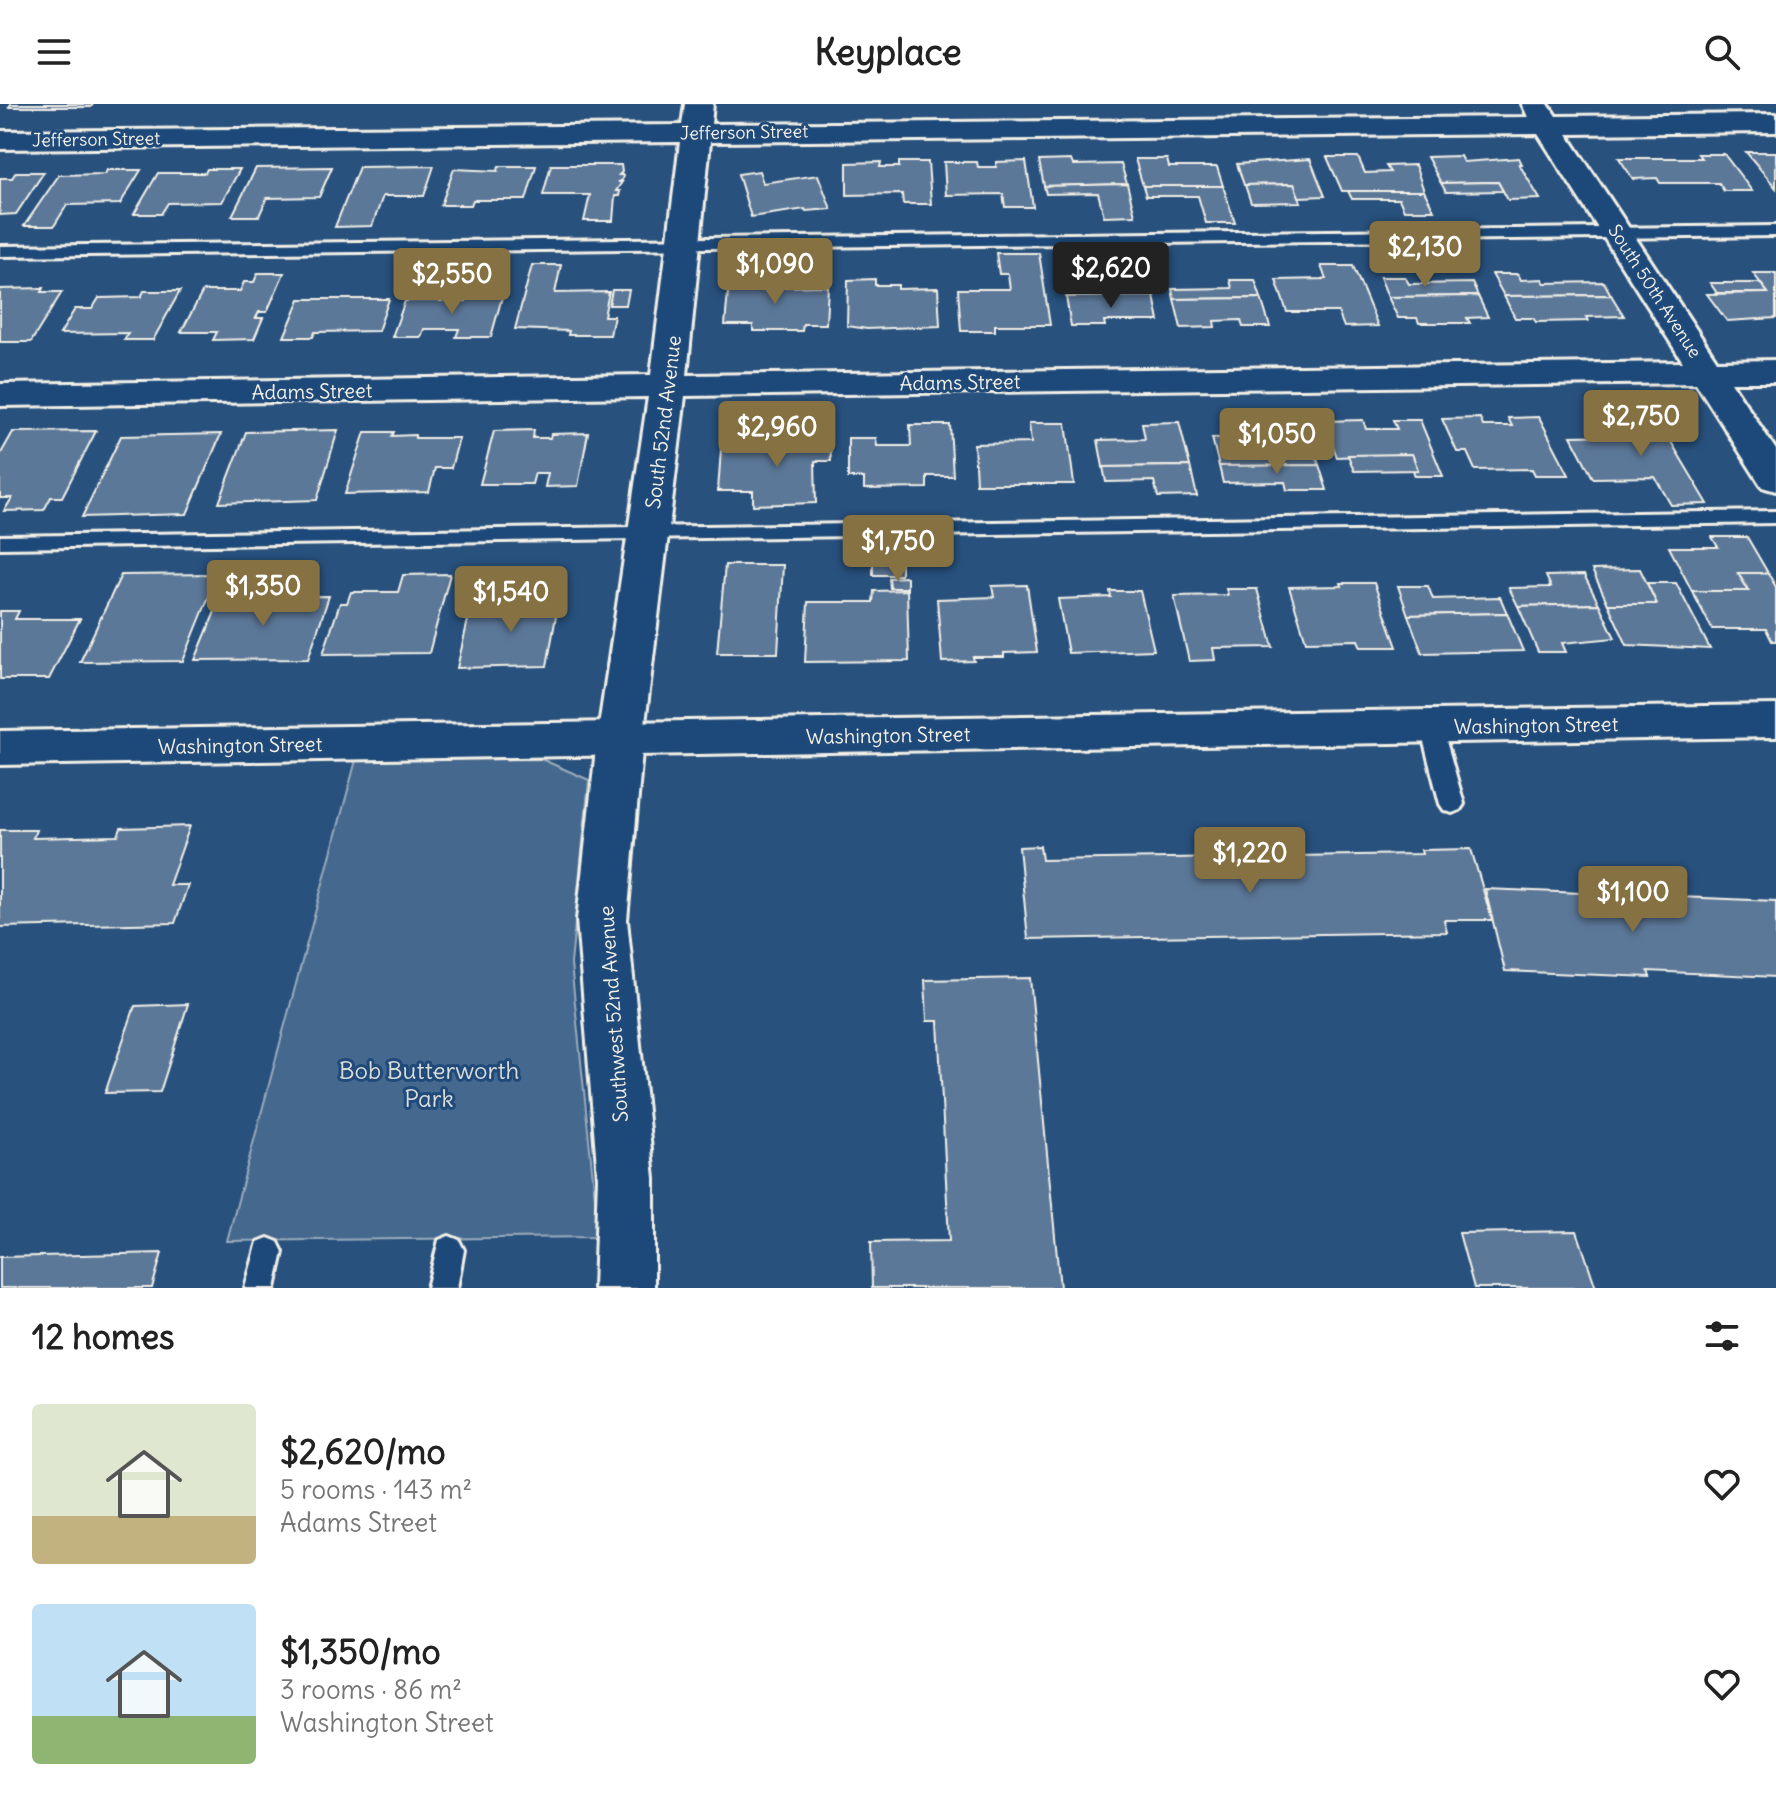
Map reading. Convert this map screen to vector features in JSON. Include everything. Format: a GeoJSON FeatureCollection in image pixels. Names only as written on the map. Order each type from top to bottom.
{"type":"FeatureCollection","features":[{"type":"Feature","properties":{"kind":"street","name":"Jefferson Street"},"geometry":{"type":"LineString","coordinates":[[0,140],[698,118],[1541,114],[1776,123]]}},
{"type":"Feature","properties":{"kind":"street","name":"South 50th Avenue"},"geometry":{"type":"LineString","coordinates":[[1541,114],[1776,479]]}},
{"type":"Feature","properties":{"kind":"street","name":"South 52nd Avenue"},"geometry":{"type":"LineString","coordinates":[[620,740],[668,386],[698,118]]}},
{"type":"Feature","properties":{"kind":"street","name":"Adams Street"},"geometry":{"type":"LineString","coordinates":[[0,395],[1776,371]]}},
{"type":"Feature","properties":{"kind":"street","name":"Washington Street"},"geometry":{"type":"LineString","coordinates":[[0,748],[1776,721]]}},
{"type":"Feature","properties":{"kind":"street","name":"Southwest 52nd Avenue"},"geometry":{"type":"LineString","coordinates":[[620,740],[602,920],[626,1178],[624,1288]]}},
{"type":"Feature","properties":{"kind":"lane"},"geometry":{"type":"LineString","coordinates":[[0,251],[1776,231]]}},
{"type":"Feature","properties":{"kind":"lane"},"geometry":{"type":"LineString","coordinates":[[0,542],[1776,517]]}},
{"type":"Feature","properties":{"kind":"lane"},"geometry":{"type":"LineString","coordinates":[[1431,727],[1452,804]]}},
{"type":"Feature","properties":{"kind":"lane"},"geometry":{"type":"LineString","coordinates":[[442,1288],[449,1250]]}},
{"type":"Feature","properties":{"kind":"lane"},"geometry":{"type":"LineString","coordinates":[[260,1288],[268,1252]]}},
{"type":"Feature","properties":{"kind":"green space","name":"Bob Butterworth Park"},"geometry":{"type":"Polygon","coordinates":[[[541,759],[589,780],[571,964],[599,1237],[227,1241],[356,760],[541,759]]]}},
{"type":"Feature","properties":{"kind":"building"},"geometry":{"type":"Polygon","coordinates":[[[11,104],[93,104],[91,107],[9,107],[11,104]]]}},
{"type":"Feature","properties":{"kind":"building"},"geometry":{"type":"Polygon","coordinates":[[[1746,152],[1776,152],[1776,188],[1746,152]]]}},
{"type":"Feature","properties":{"kind":"building"},"geometry":{"type":"Polygon","coordinates":[[[1698,154],[1724,154],[1752,191],[1724,191],[1719,183],[1660,183],[1657,178],[1633,179],[1619,158],[1701,158],[1698,154]]]}},
{"type":"Feature","properties":{"kind":"building"},"geometry":{"type":"Polygon","coordinates":[[[1460,156],[1463,162],[1519,158],[1522,164],[1519,164],[1540,199],[1508,200],[1498,182],[1441,183],[1427,157],[1460,156]]]}},
{"type":"Feature","properties":{"kind":"building"},"geometry":{"type":"Polygon","coordinates":[[[1327,157],[1358,157],[1365,173],[1390,172],[1386,166],[1415,165],[1424,191],[1342,191],[1327,157]]]}},
{"type":"Feature","properties":{"kind":"building"},"geometry":{"type":"Polygon","coordinates":[[[1135,159],[1167,159],[1169,167],[1217,167],[1223,186],[1143,186],[1135,159]]]}},
{"type":"Feature","properties":{"kind":"building"},"geometry":{"type":"Polygon","coordinates":[[[1310,159],[1325,196],[1299,197],[1294,184],[1244,185],[1237,164],[1310,159]]]}},
{"type":"Feature","properties":{"kind":"building"},"geometry":{"type":"Polygon","coordinates":[[[1071,160],[1073,165],[1121,164],[1127,184],[1044,186],[1039,161],[1071,160]]]}},
{"type":"Feature","properties":{"kind":"building"},"geometry":{"type":"Polygon","coordinates":[[[1026,161],[1033,207],[1005,207],[1003,194],[946,195],[944,162],[977,162],[978,167],[996,167],[996,162],[1026,161]]]}},
{"type":"Feature","properties":{"kind":"building"},"geometry":{"type":"Polygon","coordinates":[[[881,162],[880,167],[899,167],[899,162],[928,162],[931,204],[903,204],[902,194],[847,195],[847,163],[881,162]]]}},
{"type":"Feature","properties":{"kind":"building"},"geometry":{"type":"Polygon","coordinates":[[[551,165],[621,165],[619,175],[623,175],[618,182],[622,182],[616,191],[620,191],[619,196],[615,196],[613,221],[584,221],[590,195],[543,195],[551,165]]]}},
{"type":"Feature","properties":{"kind":"building"},"geometry":{"type":"Polygon","coordinates":[[[434,166],[424,196],[383,196],[372,226],[335,227],[359,167],[434,166]]]}},
{"type":"Feature","properties":{"kind":"building"},"geometry":{"type":"Polygon","coordinates":[[[499,166],[536,166],[526,200],[473,200],[471,205],[441,205],[454,169],[498,171],[499,166]]]}},
{"type":"Feature","properties":{"kind":"building"},"geometry":{"type":"Polygon","coordinates":[[[332,167],[319,197],[267,198],[259,216],[232,216],[256,168],[332,167]]]}},
{"type":"Feature","properties":{"kind":"building"},"geometry":{"type":"Polygon","coordinates":[[[207,169],[240,169],[222,202],[168,203],[161,214],[134,214],[158,173],[205,173],[207,169]]]}},
{"type":"Feature","properties":{"kind":"building"},"geometry":{"type":"Polygon","coordinates":[[[107,170],[141,170],[120,204],[67,205],[54,226],[24,226],[59,175],[105,174],[107,170]]]}},
{"type":"Feature","properties":{"kind":"building"},"geometry":{"type":"Polygon","coordinates":[[[759,171],[763,183],[818,175],[831,209],[805,209],[751,217],[738,174],[759,171]]]}},
{"type":"Feature","properties":{"kind":"building"},"geometry":{"type":"Polygon","coordinates":[[[16,172],[44,172],[16,214],[0,215],[0,178],[12,178],[16,172]]]}},
{"type":"Feature","properties":{"kind":"building"},"geometry":{"type":"Polygon","coordinates":[[[1498,182],[1503,191],[1446,192],[1441,183],[1498,182]]]}},
{"type":"Feature","properties":{"kind":"building"},"geometry":{"type":"Polygon","coordinates":[[[1127,184],[1135,215],[1104,216],[1098,193],[1046,194],[1044,186],[1127,184]]]}},
{"type":"Feature","properties":{"kind":"building"},"geometry":{"type":"Polygon","coordinates":[[[1294,184],[1301,202],[1251,203],[1245,185],[1294,184]]]}},
{"type":"Feature","properties":{"kind":"building"},"geometry":{"type":"Polygon","coordinates":[[[1143,186],[1223,186],[1235,223],[1206,223],[1198,196],[1146,196],[1143,186]]]}},
{"type":"Feature","properties":{"kind":"building"},"geometry":{"type":"Polygon","coordinates":[[[1348,191],[1424,191],[1434,210],[1404,210],[1399,199],[1352,199],[1348,191]]]}},
{"type":"Feature","properties":{"kind":"building"},"geometry":{"type":"Polygon","coordinates":[[[996,253],[1039,253],[1050,325],[995,325],[995,331],[961,331],[958,289],[1010,289],[1008,274],[999,274],[996,253]]]}},
{"type":"Feature","properties":{"kind":"building"},"geometry":{"type":"Polygon","coordinates":[[[532,265],[561,265],[555,293],[609,292],[604,316],[614,316],[610,335],[568,335],[569,331],[515,329],[532,265]]]}},
{"type":"Feature","properties":{"kind":"building"},"geometry":{"type":"Polygon","coordinates":[[[1321,266],[1353,266],[1378,326],[1344,327],[1338,312],[1287,312],[1276,280],[1326,279],[1321,266]]]}},
{"type":"Feature","properties":{"kind":"building"},"geometry":{"type":"Polygon","coordinates":[[[258,273],[284,273],[267,312],[259,312],[256,318],[263,318],[254,339],[213,340],[217,332],[181,332],[203,291],[240,291],[244,282],[254,282],[258,273]]]}},
{"type":"Feature","properties":{"kind":"building"},"geometry":{"type":"Polygon","coordinates":[[[1753,273],[1776,273],[1776,318],[1727,321],[1707,294],[1768,293],[1753,273]]]}},
{"type":"Feature","properties":{"kind":"building"},"geometry":{"type":"Polygon","coordinates":[[[1492,274],[1518,274],[1521,280],[1543,279],[1544,283],[1604,282],[1611,295],[1504,296],[1492,274]]]}},
{"type":"Feature","properties":{"kind":"building"},"geometry":{"type":"Polygon","coordinates":[[[1149,276],[1154,296],[1066,297],[1064,285],[1124,284],[1122,277],[1149,276]]]}},
{"type":"Feature","properties":{"kind":"building"},"geometry":{"type":"Polygon","coordinates":[[[1380,277],[1405,277],[1409,284],[1472,283],[1478,296],[1388,297],[1380,277]]]}},
{"type":"Feature","properties":{"kind":"building"},"geometry":{"type":"Polygon","coordinates":[[[875,279],[875,285],[898,285],[898,289],[938,288],[940,326],[867,329],[847,326],[848,280],[875,279]]]}},
{"type":"Feature","properties":{"kind":"building"},"geometry":{"type":"Polygon","coordinates":[[[729,280],[766,280],[765,284],[783,284],[783,287],[828,286],[826,324],[803,324],[802,331],[753,331],[753,325],[725,325],[729,280]]]}},
{"type":"Feature","properties":{"kind":"building"},"geometry":{"type":"Polygon","coordinates":[[[1230,280],[1255,280],[1261,298],[1174,299],[1172,289],[1232,288],[1230,280]]]}},
{"type":"Feature","properties":{"kind":"building"},"geometry":{"type":"Polygon","coordinates":[[[1710,283],[1760,283],[1768,293],[1717,293],[1710,283]]]}},
{"type":"Feature","properties":{"kind":"building"},"geometry":{"type":"Polygon","coordinates":[[[44,288],[42,292],[62,292],[31,342],[0,342],[0,289],[44,288]]]}},
{"type":"Feature","properties":{"kind":"building"},"geometry":{"type":"Polygon","coordinates":[[[476,290],[504,290],[491,337],[456,337],[459,329],[424,329],[421,337],[392,337],[405,301],[466,301],[467,296],[474,296],[476,290]]]}},
{"type":"Feature","properties":{"kind":"building"},"geometry":{"type":"Polygon","coordinates":[[[612,290],[629,290],[626,305],[609,305],[612,290]]]}},
{"type":"Feature","properties":{"kind":"building"},"geometry":{"type":"Polygon","coordinates":[[[144,291],[180,291],[153,340],[124,340],[128,333],[60,334],[75,309],[92,309],[99,298],[141,297],[144,291]]]}},
{"type":"Feature","properties":{"kind":"building"},"geometry":{"type":"Polygon","coordinates":[[[1611,295],[1624,316],[1586,317],[1588,321],[1536,322],[1533,318],[1515,318],[1504,296],[1611,295]]]}},
{"type":"Feature","properties":{"kind":"building"},"geometry":{"type":"Polygon","coordinates":[[[1154,296],[1159,321],[1104,321],[1105,326],[1071,326],[1066,297],[1154,296]]]}},
{"type":"Feature","properties":{"kind":"building"},"geometry":{"type":"Polygon","coordinates":[[[1478,296],[1488,317],[1467,318],[1470,323],[1419,323],[1417,318],[1398,318],[1388,297],[1478,296]]]}},
{"type":"Feature","properties":{"kind":"building"},"geometry":{"type":"Polygon","coordinates":[[[1261,298],[1270,327],[1243,327],[1241,320],[1214,321],[1215,327],[1181,328],[1174,299],[1261,298]]]}},
{"type":"Feature","properties":{"kind":"building"},"geometry":{"type":"Polygon","coordinates":[[[300,299],[389,299],[378,331],[315,332],[313,337],[284,337],[300,299]]]}},
{"type":"Feature","properties":{"kind":"building"},"geometry":{"type":"Polygon","coordinates":[[[1655,415],[1708,504],[1671,505],[1655,477],[1593,478],[1571,436],[1625,435],[1614,416],[1655,415]]]}},
{"type":"Feature","properties":{"kind":"building"},"geometry":{"type":"Polygon","coordinates":[[[1539,417],[1569,475],[1535,475],[1532,469],[1475,470],[1467,452],[1457,452],[1442,419],[1480,418],[1483,426],[1512,426],[1508,418],[1539,417]]]}},
{"type":"Feature","properties":{"kind":"building"},"geometry":{"type":"Polygon","coordinates":[[[1303,420],[1319,465],[1219,466],[1212,438],[1270,437],[1265,421],[1303,420]]]}},
{"type":"Feature","properties":{"kind":"building"},"geometry":{"type":"Polygon","coordinates":[[[1363,420],[1366,429],[1397,429],[1393,420],[1420,420],[1443,476],[1415,476],[1413,470],[1418,470],[1412,454],[1337,457],[1324,421],[1363,420]]]}},
{"type":"Feature","properties":{"kind":"building"},"geometry":{"type":"Polygon","coordinates":[[[1179,422],[1190,466],[1103,467],[1098,440],[1145,439],[1142,423],[1179,422]]]}},
{"type":"Feature","properties":{"kind":"building"},"geometry":{"type":"Polygon","coordinates":[[[1029,423],[1066,423],[1074,484],[976,484],[974,444],[1031,443],[1029,423]]]}},
{"type":"Feature","properties":{"kind":"building"},"geometry":{"type":"Polygon","coordinates":[[[910,425],[950,425],[953,476],[927,476],[927,488],[864,489],[864,478],[848,478],[848,438],[876,438],[877,446],[911,446],[910,425]]]}},
{"type":"Feature","properties":{"kind":"building"},"geometry":{"type":"Polygon","coordinates":[[[816,428],[816,436],[830,436],[831,461],[815,461],[816,503],[753,505],[753,491],[718,491],[721,449],[781,448],[781,429],[816,428]]]}},
{"type":"Feature","properties":{"kind":"building"},"geometry":{"type":"Polygon","coordinates":[[[338,430],[317,500],[219,503],[246,432],[338,430]]]}},
{"type":"Feature","properties":{"kind":"building"},"geometry":{"type":"Polygon","coordinates":[[[534,430],[533,438],[588,433],[578,486],[545,487],[548,473],[535,473],[532,484],[480,484],[494,431],[534,430]]]}},
{"type":"Feature","properties":{"kind":"building"},"geometry":{"type":"Polygon","coordinates":[[[96,431],[62,497],[51,497],[44,510],[4,511],[12,498],[0,498],[0,455],[13,432],[96,431]]]}},
{"type":"Feature","properties":{"kind":"building"},"geometry":{"type":"Polygon","coordinates":[[[365,432],[394,432],[392,436],[415,435],[415,438],[459,438],[451,468],[435,468],[429,492],[345,494],[365,432]]]}},
{"type":"Feature","properties":{"kind":"building"},"geometry":{"type":"Polygon","coordinates":[[[221,434],[187,514],[82,517],[121,436],[221,434]]]}},
{"type":"Feature","properties":{"kind":"building"},"geometry":{"type":"Polygon","coordinates":[[[1412,454],[1418,470],[1354,471],[1348,455],[1412,454]]]}},
{"type":"Feature","properties":{"kind":"building"},"geometry":{"type":"Polygon","coordinates":[[[1319,465],[1327,490],[1287,490],[1285,482],[1223,483],[1219,466],[1319,465]]]}},
{"type":"Feature","properties":{"kind":"building"},"geometry":{"type":"Polygon","coordinates":[[[1190,466],[1197,496],[1158,497],[1154,481],[1106,482],[1103,467],[1190,466]]]}},
{"type":"Feature","properties":{"kind":"building"},"geometry":{"type":"Polygon","coordinates":[[[1712,537],[1747,537],[1768,573],[1738,573],[1749,591],[1692,591],[1669,547],[1718,547],[1712,537]]]}},
{"type":"Feature","properties":{"kind":"building"},"geometry":{"type":"Polygon","coordinates":[[[873,553],[901,553],[901,575],[873,575],[873,553]]]}},
{"type":"Feature","properties":{"kind":"building"},"geometry":{"type":"Polygon","coordinates":[[[725,565],[783,565],[778,653],[717,653],[725,565]]]}},
{"type":"Feature","properties":{"kind":"building"},"geometry":{"type":"Polygon","coordinates":[[[1640,569],[1657,604],[1608,604],[1592,570],[1640,569]]]}},
{"type":"Feature","properties":{"kind":"building"},"geometry":{"type":"Polygon","coordinates":[[[1738,573],[1768,573],[1776,587],[1776,641],[1772,641],[1766,629],[1712,629],[1692,591],[1749,591],[1738,573]]]}},
{"type":"Feature","properties":{"kind":"building"},"geometry":{"type":"Polygon","coordinates":[[[218,574],[183,661],[80,662],[121,575],[218,574]]]}},
{"type":"Feature","properties":{"kind":"building"},"geometry":{"type":"Polygon","coordinates":[[[450,574],[429,653],[323,654],[340,603],[347,603],[351,592],[398,592],[403,575],[450,574]]]}},
{"type":"Feature","properties":{"kind":"building"},"geometry":{"type":"Polygon","coordinates":[[[1584,575],[1599,604],[1518,606],[1509,588],[1551,587],[1546,576],[1584,575]]]}},
{"type":"Feature","properties":{"kind":"building"},"geometry":{"type":"Polygon","coordinates":[[[907,577],[907,588],[890,588],[889,578],[907,577]]]}},
{"type":"Feature","properties":{"kind":"building"},"geometry":{"type":"Polygon","coordinates":[[[1341,583],[1374,583],[1397,647],[1361,647],[1358,640],[1306,641],[1289,587],[1342,586],[1341,583]]]}},
{"type":"Feature","properties":{"kind":"building"},"geometry":{"type":"Polygon","coordinates":[[[1647,583],[1676,583],[1710,649],[1627,645],[1608,604],[1657,604],[1647,583]]]}},
{"type":"Feature","properties":{"kind":"building"},"geometry":{"type":"Polygon","coordinates":[[[1027,585],[1037,652],[1004,653],[1004,657],[973,657],[974,661],[942,662],[937,599],[994,597],[992,586],[1027,585]]]}},
{"type":"Feature","properties":{"kind":"building"},"geometry":{"type":"Polygon","coordinates":[[[1398,586],[1428,586],[1433,599],[1500,597],[1507,613],[1408,615],[1398,586]]]}},
{"type":"Feature","properties":{"kind":"building"},"geometry":{"type":"Polygon","coordinates":[[[1226,589],[1257,589],[1273,647],[1213,648],[1215,660],[1189,661],[1174,596],[1228,595],[1226,589]]]}},
{"type":"Feature","properties":{"kind":"building"},"geometry":{"type":"Polygon","coordinates":[[[907,590],[909,661],[805,662],[808,602],[873,602],[874,591],[907,590]]]}},
{"type":"Feature","properties":{"kind":"building"},"geometry":{"type":"Polygon","coordinates":[[[1110,591],[1140,591],[1154,650],[1068,653],[1058,599],[1111,597],[1110,591]]]}},
{"type":"Feature","properties":{"kind":"building"},"geometry":{"type":"Polygon","coordinates":[[[560,594],[547,666],[457,668],[471,607],[521,607],[523,595],[560,594]]]}},
{"type":"Feature","properties":{"kind":"building"},"geometry":{"type":"Polygon","coordinates":[[[329,596],[308,659],[195,660],[221,597],[329,596]]]}},
{"type":"Feature","properties":{"kind":"building"},"geometry":{"type":"Polygon","coordinates":[[[1599,604],[1615,638],[1562,643],[1566,652],[1538,652],[1518,606],[1599,604]]]}},
{"type":"Feature","properties":{"kind":"building"},"geometry":{"type":"Polygon","coordinates":[[[0,611],[19,611],[15,619],[80,619],[49,679],[0,679],[0,611]]]}},
{"type":"Feature","properties":{"kind":"building"},"geometry":{"type":"Polygon","coordinates":[[[1507,613],[1523,651],[1422,653],[1408,615],[1507,613]]]}},
{"type":"Feature","properties":{"kind":"building"},"geometry":{"type":"Polygon","coordinates":[[[190,826],[169,885],[188,885],[175,923],[0,927],[0,830],[36,830],[33,838],[118,836],[121,828],[190,826]]]}},
{"type":"Feature","properties":{"kind":"building"},"geometry":{"type":"Polygon","coordinates":[[[1040,846],[1042,860],[1422,854],[1421,850],[1471,849],[1492,920],[1444,920],[1447,932],[1028,939],[1019,847],[1040,846]]]}},
{"type":"Feature","properties":{"kind":"building"},"geometry":{"type":"Polygon","coordinates":[[[1485,889],[1776,901],[1776,977],[1648,971],[1650,977],[1505,971],[1485,889]]]}},
{"type":"Feature","properties":{"kind":"building"},"geometry":{"type":"Polygon","coordinates":[[[1030,978],[1060,1288],[872,1288],[871,1242],[949,1241],[938,1021],[927,1021],[925,980],[1030,978]]]}},
{"type":"Feature","properties":{"kind":"building"},"geometry":{"type":"Polygon","coordinates":[[[188,1004],[160,1092],[105,1093],[135,1006],[188,1004]]]}},
{"type":"Feature","properties":{"kind":"building"},"geometry":{"type":"Polygon","coordinates":[[[1577,1231],[1596,1288],[1474,1288],[1459,1233],[1577,1231]]]}},
{"type":"Feature","properties":{"kind":"building"},"geometry":{"type":"Polygon","coordinates":[[[162,1253],[152,1288],[0,1288],[0,1257],[162,1253]]]}}]}
